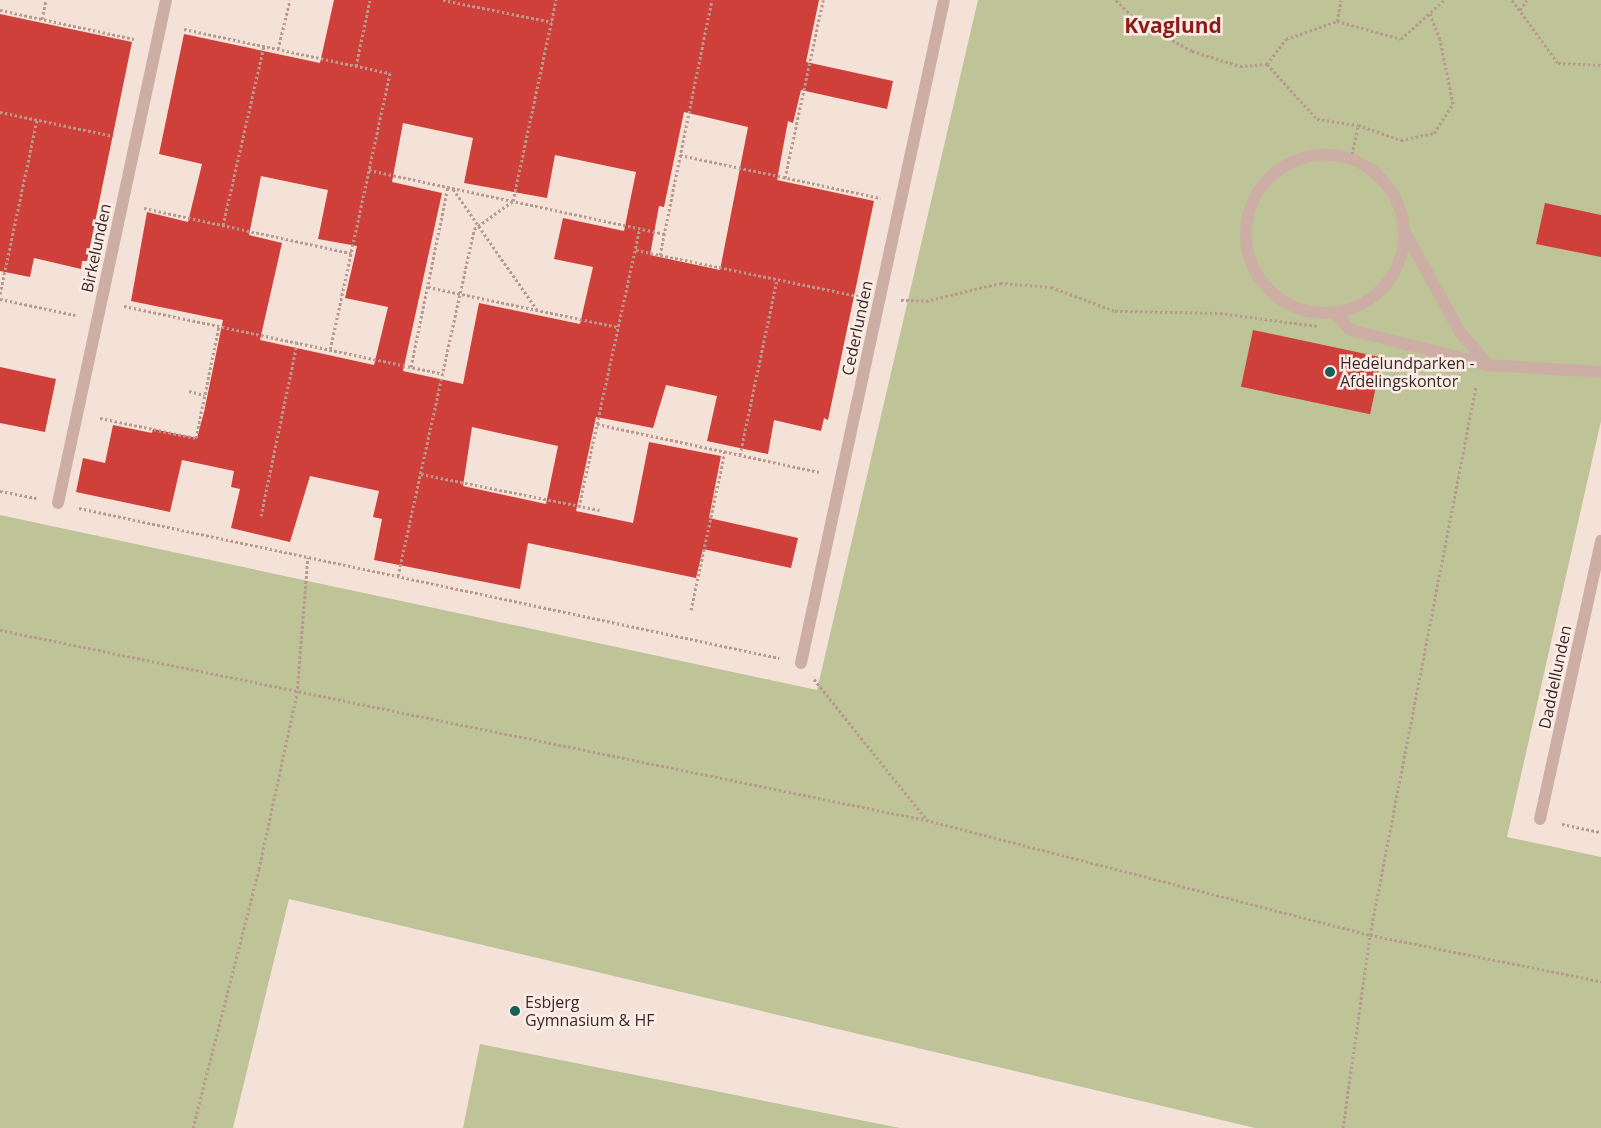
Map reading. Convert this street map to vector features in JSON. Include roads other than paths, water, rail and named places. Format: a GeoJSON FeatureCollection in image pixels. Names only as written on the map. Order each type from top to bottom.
{"type":"FeatureCollection","features":[{"type":"Feature","properties":{"kind":"street","name":"Birkelunden"},"geometry":{"type":"LineString","coordinates":[[58,503],[166,0]]}},
{"type":"Feature","properties":{"kind":"street","name":"Cederlunden"},"geometry":{"type":"LineString","coordinates":[[801,663],[944,0]]}},
{"type":"Feature","properties":{"kind":"street"},"geometry":{"type":"LineString","coordinates":[[1405,232],[1396,269],[1386,285],[1355,308],[1336,313],[1297,309],[1263,285],[1252,267],[1246,248],[1245,227],[1256,194],[1274,173],[1292,161],[1311,156],[1332,154],[1351,159],[1383,180],[1402,213],[1405,232],[1460,332],[1488,365]]}},
{"type":"Feature","properties":{"kind":"street"},"geometry":{"type":"LineString","coordinates":[[1336,313],[1350,330],[1488,365],[1601,372]]}},
{"type":"Feature","properties":{"kind":"street","name":"Daddellunden"},"geometry":{"type":"LineString","coordinates":[[1540,820],[1601,541]]}},
{"type":"Feature","properties":{"kind":"place","name":"Hedelundparken - Afdelingskontor"},"geometry":{"type":"Point","coordinates":[1330,372]}},
{"type":"Feature","properties":{"kind":"place","name":"Esbjerg Gymnasium & HF"},"geometry":{"type":"Point","coordinates":[515,1011]}},
{"type":"Feature","properties":{"kind":"district","name":"Kvaglund"},"geometry":{"type":"Point","coordinates":[1173,25]}}]}
